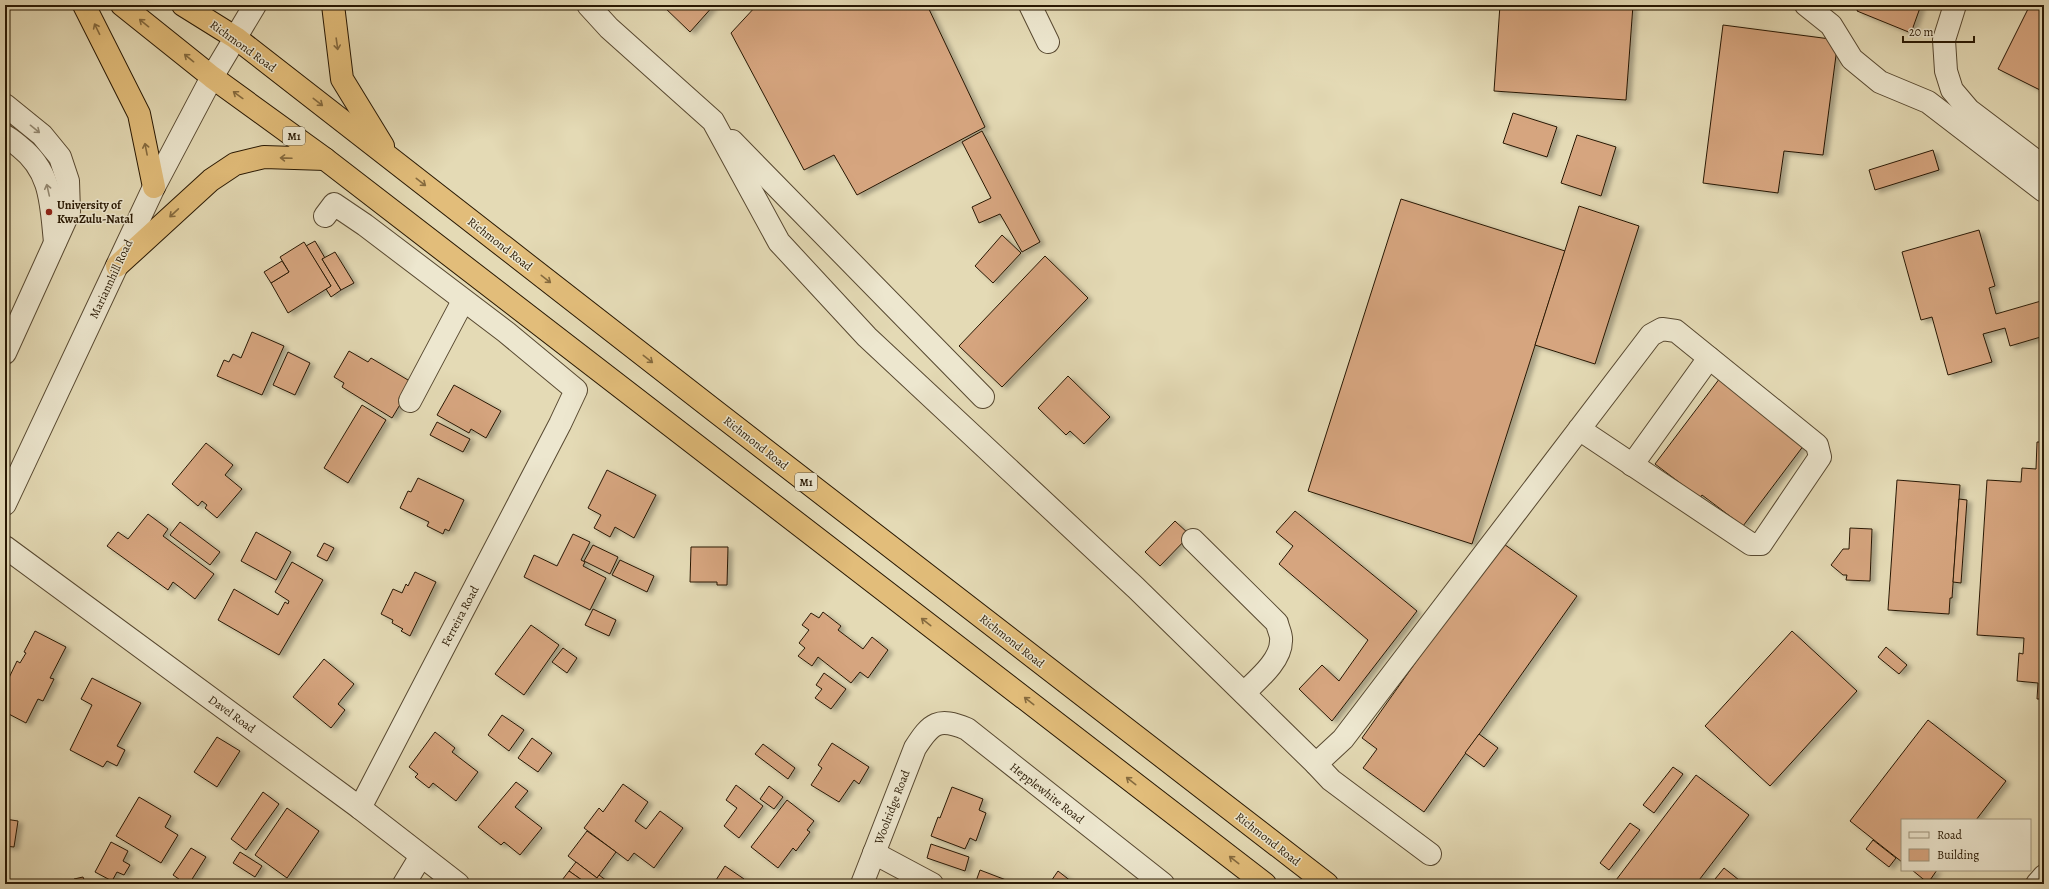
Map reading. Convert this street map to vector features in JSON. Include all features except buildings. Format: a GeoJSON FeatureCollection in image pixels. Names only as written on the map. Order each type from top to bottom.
{"type":"FeatureCollection","features":[{"type":"Feature","properties":{"kind":"highway"},"geometry":{"type":"LineString","coordinates":[[84,5],[139,114],[154,187]]}},
{"type":"Feature","properties":{"kind":"highway","name":"M1"},"geometry":{"type":"LineString","coordinates":[[122,5],[212,76],[325,159],[1265,884]]}},
{"type":"Feature","properties":{"kind":"highway","name":"Richmond Road"},"geometry":{"type":"LineString","coordinates":[[183,5],[236,38],[734,426],[1327,884]]}},
{"type":"Feature","properties":{"kind":"highway"},"geometry":{"type":"LineString","coordinates":[[333,5],[342,79],[390,157]]}},
{"type":"Feature","properties":{"kind":"highway"},"geometry":{"type":"LineString","coordinates":[[117,266],[211,180],[235,164],[264,157],[325,159]]}},
{"type":"Feature","properties":{"kind":"street","name":"Mariannhill Road"},"geometry":{"type":"LineString","coordinates":[[5,504],[154,187],[212,76],[255,5]]}},
{"type":"Feature","properties":{"kind":"street"},"geometry":{"type":"LineString","coordinates":[[588,5],[609,28],[714,121],[814,226],[984,397]]}},
{"type":"Feature","properties":{"kind":"street"},"geometry":{"type":"LineString","coordinates":[[1030,5],[1048,42]]}},
{"type":"Feature","properties":{"kind":"street"},"geometry":{"type":"LineString","coordinates":[[1806,5],[1831,25],[1852,59],[1880,82],[1928,102],[2044,191]]}},
{"type":"Feature","properties":{"kind":"street"},"geometry":{"type":"LineString","coordinates":[[1955,5],[1944,40],[1946,71],[1952,90],[1969,110],[2044,167]]}},
{"type":"Feature","properties":{"kind":"street"},"geometry":{"type":"LineString","coordinates":[[5,105],[42,135],[60,157],[68,181],[69,212],[5,353]]}},
{"type":"Feature","properties":{"kind":"street"},"geometry":{"type":"LineString","coordinates":[[714,121],[778,242],[867,337],[1130,583],[1244,693],[1331,780],[1430,854]]}},
{"type":"Feature","properties":{"kind":"street"},"geometry":{"type":"LineString","coordinates":[[5,136],[32,156],[44,173],[49,194],[55,243]]}},
{"type":"Feature","properties":{"kind":"street"},"geometry":{"type":"LineString","coordinates":[[326,216],[334,204],[365,225],[463,301],[410,401]]}},
{"type":"Feature","properties":{"kind":"street","name":"Ferreira Road"},"geometry":{"type":"LineString","coordinates":[[360,808],[560,424],[576,390],[506,332],[463,301]]}},
{"type":"Feature","properties":{"kind":"street"},"geometry":{"type":"LineString","coordinates":[[1316,764],[1343,739],[1579,429],[1651,335],[1662,329],[1676,331],[1817,445],[1820,451],[1820,457],[1761,544],[1751,544],[1579,429]]}},
{"type":"Feature","properties":{"kind":"street"},"geometry":{"type":"LineString","coordinates":[[1632,465],[1709,358]]}},
{"type":"Feature","properties":{"kind":"street"},"geometry":{"type":"LineString","coordinates":[[1193,540],[1277,623],[1282,640],[1280,649],[1273,663],[1244,693]]}},
{"type":"Feature","properties":{"kind":"street","name":"Davel Road"},"geometry":{"type":"LineString","coordinates":[[5,547],[360,808],[458,884]]}},
{"type":"Feature","properties":{"kind":"street","name":"Hepplewhite Road"},"geometry":{"type":"LineString","coordinates":[[926,731],[936,724],[951,722],[967,729],[1163,884]]}},
{"type":"Feature","properties":{"kind":"street","name":"Woolridge Road"},"geometry":{"type":"LineString","coordinates":[[862,884],[915,748],[926,731]]}},
{"type":"Feature","properties":{"kind":"street"},"geometry":{"type":"LineString","coordinates":[[874,853],[932,884]]}},
{"type":"Feature","properties":{"kind":"street"},"geometry":{"type":"LineString","coordinates":[[404,884],[422,856]]}},
{"type":"Feature","properties":{"kind":"street"},"geometry":{"type":"LineString","coordinates":[[2037,884],[2044,876]]}},
{"type":"Feature","properties":{"kind":"place","name":"University of KwaZulu-Natal"},"geometry":{"type":"Point","coordinates":[49,212]}}]}
